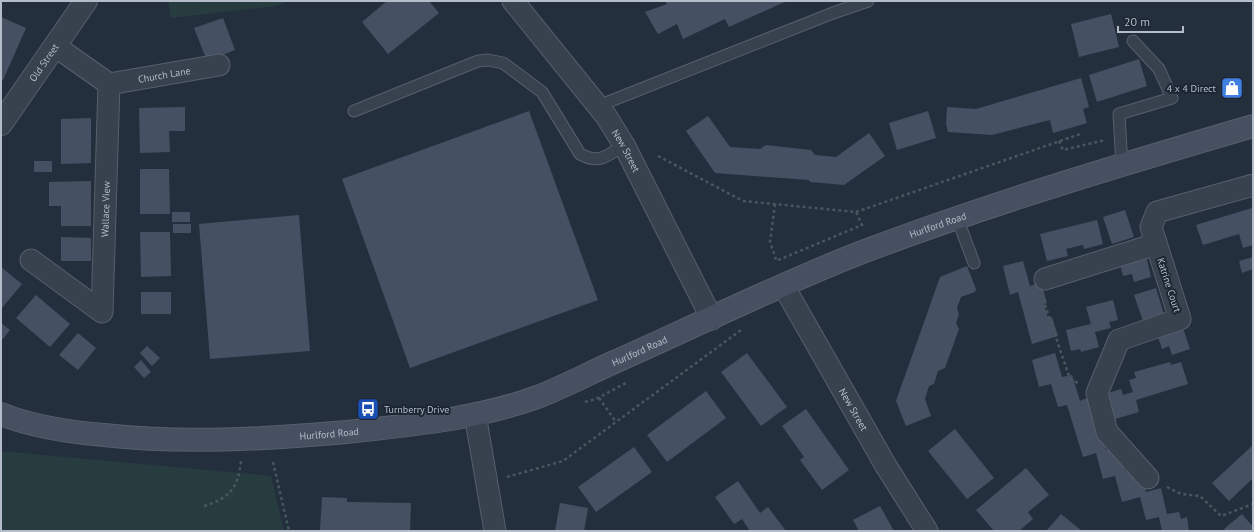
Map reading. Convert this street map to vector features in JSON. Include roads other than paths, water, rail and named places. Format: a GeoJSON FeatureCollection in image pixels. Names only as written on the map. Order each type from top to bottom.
{"type":"FeatureCollection","features":[{"type":"Feature","properties":{"kind":"main road","name":"Hurlford Road"},"geometry":{"type":"LineString","coordinates":[[1,414],[66,431],[138,439],[215,440],[307,435],[402,426],[475,414],[541,395],[712,319],[783,285],[863,252],[957,218],[1253,126]]}},
{"type":"Feature","properties":{"kind":"street","name":"Old Street"},"geometry":{"type":"LineString","coordinates":[[1,124],[86,1]]}},
{"type":"Feature","properties":{"kind":"street","name":"New Street"},"geometry":{"type":"LineString","coordinates":[[513,1],[598,106],[624,145],[712,319]]}},
{"type":"Feature","properties":{"kind":"street"},"geometry":{"type":"LineString","coordinates":[[56,46],[109,84]]}},
{"type":"Feature","properties":{"kind":"street","name":"Church Lane"},"geometry":{"type":"LineString","coordinates":[[109,84],[219,65]]}},
{"type":"Feature","properties":{"kind":"street","name":"Wallace View"},"geometry":{"type":"LineString","coordinates":[[31,260],[102,312],[109,84]]}},
{"type":"Feature","properties":{"kind":"street","name":"Katrine Court"},"geometry":{"type":"LineString","coordinates":[[1148,478],[1107,432],[1097,393],[1119,340],[1180,319],[1150,227],[1157,212],[1253,185]]}},
{"type":"Feature","properties":{"kind":"street","name":"Katrine Court"},"geometry":{"type":"LineString","coordinates":[[1046,279],[1156,244]]}},
{"type":"Feature","properties":{"kind":"street","name":"New Street"},"geometry":{"type":"LineString","coordinates":[[783,285],[886,466],[927,531]]}},
{"type":"Feature","properties":{"kind":"street"},"geometry":{"type":"LineString","coordinates":[[475,414],[495,531]]}},
{"type":"Feature","properties":{"kind":"lane"},"geometry":{"type":"LineString","coordinates":[[598,106],[868,1]]}},
{"type":"Feature","properties":{"kind":"lane"},"geometry":{"type":"LineString","coordinates":[[1122,166],[1119,114],[1172,98],[1159,69],[1133,41]]}},
{"type":"Feature","properties":{"kind":"lane"},"geometry":{"type":"LineString","coordinates":[[354,111],[478,61],[488,60],[503,63],[542,92],[580,154],[591,160],[603,159],[624,145]]}},
{"type":"Feature","properties":{"kind":"lane"},"geometry":{"type":"LineString","coordinates":[[957,218],[974,263]]}},
{"type":"Feature","properties":{"kind":"place","name":"4 x 4 Direct"},"geometry":{"type":"Point","coordinates":[1232,88]}},
{"type":"Feature","properties":{"kind":"place","name":"Turnberry Drive"},"geometry":{"type":"Point","coordinates":[368,409]}}]}
